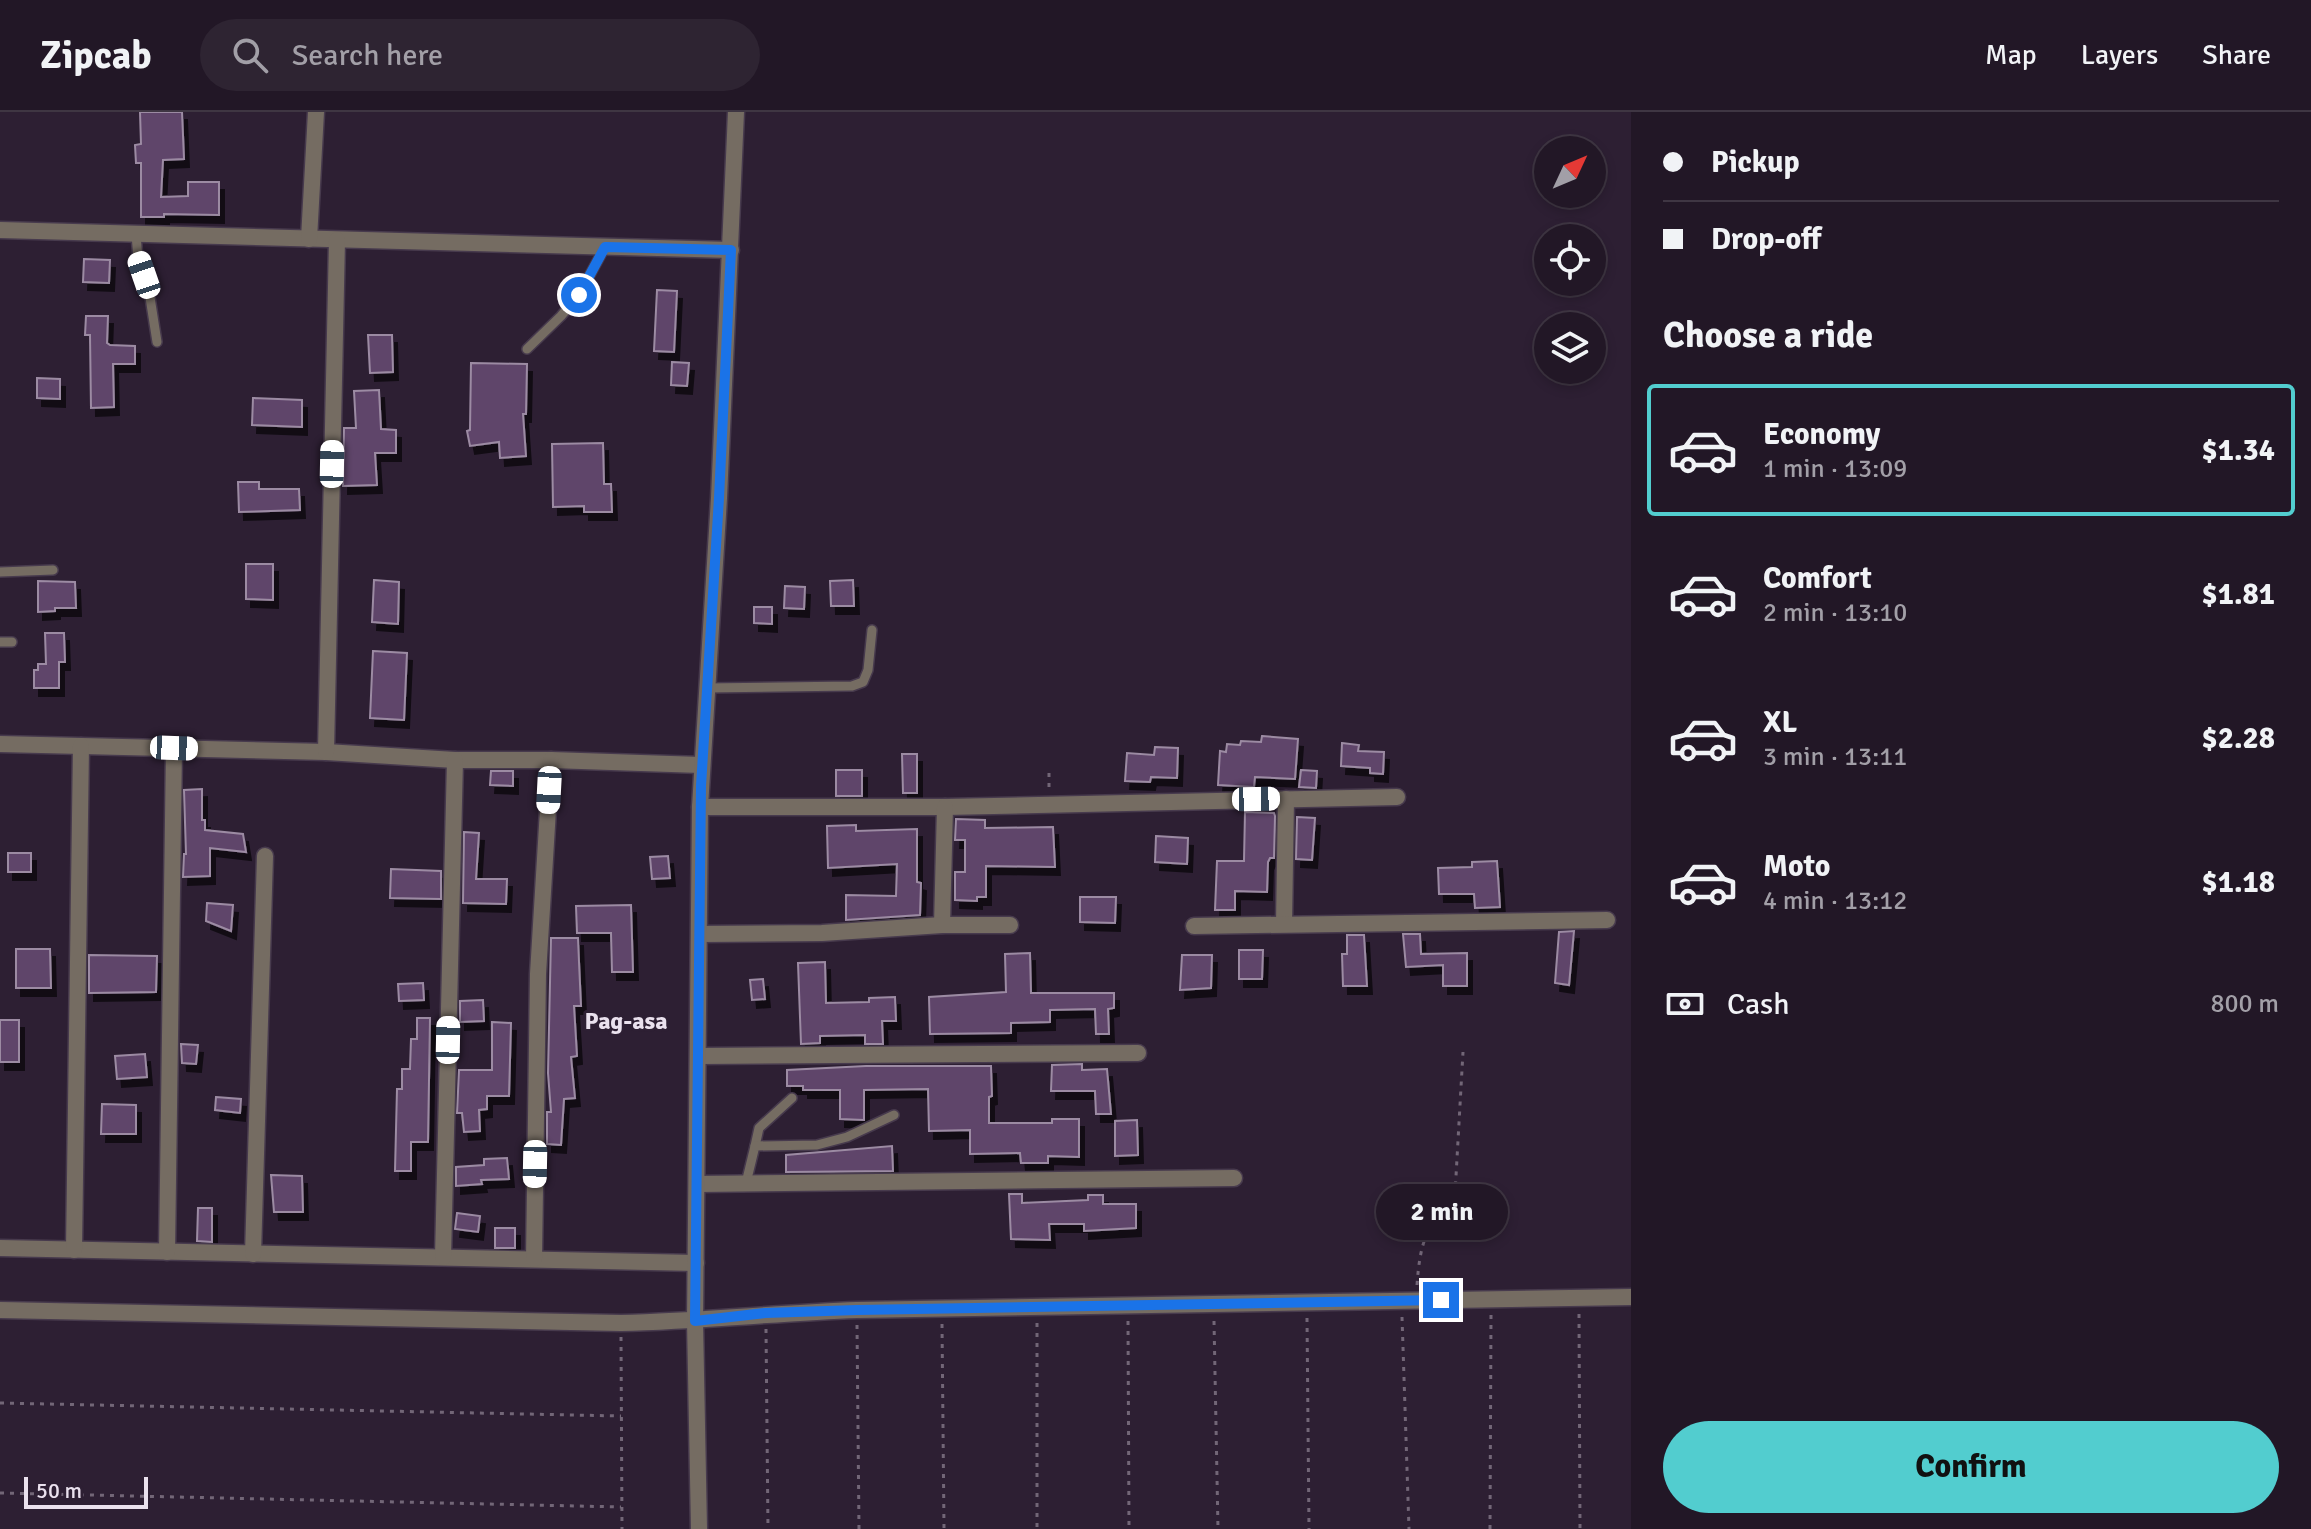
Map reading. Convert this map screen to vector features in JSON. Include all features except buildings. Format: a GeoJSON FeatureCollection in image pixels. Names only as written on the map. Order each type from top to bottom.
{"type":"FeatureCollection","features":[{"type":"Feature","properties":{"kind":"street"},"geometry":{"type":"LineString","coordinates":[[309,239],[316,112]]}},
{"type":"Feature","properties":{"kind":"street"},"geometry":{"type":"LineString","coordinates":[[699,1529],[695,1321],[701,765],[719,498],[736,112]]}},
{"type":"Feature","properties":{"kind":"street"},"geometry":{"type":"LineString","coordinates":[[0,230],[731,250]]}},
{"type":"Feature","properties":{"kind":"street"},"geometry":{"type":"LineString","coordinates":[[326,752],[337,240]]}},
{"type":"Feature","properties":{"kind":"street"},"geometry":{"type":"LineString","coordinates":[[0,744],[701,765]]}},
{"type":"Feature","properties":{"kind":"street"},"geometry":{"type":"LineString","coordinates":[[74,1250],[81,746]]}},
{"type":"Feature","properties":{"kind":"street"},"geometry":{"type":"LineString","coordinates":[[167,1252],[174,748]]}},
{"type":"Feature","properties":{"kind":"street"},"geometry":{"type":"LineString","coordinates":[[443,1257],[455,760]]}},
{"type":"Feature","properties":{"kind":"street"},"geometry":{"type":"LineString","coordinates":[[534,1259],[538,974],[551,760]]}},
{"type":"Feature","properties":{"kind":"street"},"geometry":{"type":"LineString","coordinates":[[700,807],[945,807],[1397,797]]}},
{"type":"Feature","properties":{"kind":"street"},"geometry":{"type":"LineString","coordinates":[[1284,924],[1286,799]]}},
{"type":"Feature","properties":{"kind":"street"},"geometry":{"type":"LineString","coordinates":[[942,925],[945,807]]}},
{"type":"Feature","properties":{"kind":"street"},"geometry":{"type":"LineString","coordinates":[[253,1254],[265,856]]}},
{"type":"Feature","properties":{"kind":"street"},"geometry":{"type":"LineString","coordinates":[[1194,926],[1607,920]]}},
{"type":"Feature","properties":{"kind":"street"},"geometry":{"type":"LineString","coordinates":[[701,934],[822,933],[942,925],[1010,925]]}},
{"type":"Feature","properties":{"kind":"street"},"geometry":{"type":"LineString","coordinates":[[699,1056],[1138,1053]]}},
{"type":"Feature","properties":{"kind":"street"},"geometry":{"type":"LineString","coordinates":[[697,1184],[1234,1178]]}},
{"type":"Feature","properties":{"kind":"street"},"geometry":{"type":"LineString","coordinates":[[0,1248],[696,1263]]}},
{"type":"Feature","properties":{"kind":"street"},"geometry":{"type":"LineString","coordinates":[[0,1310],[621,1323],[857,1310],[1631,1297]]}},
{"type":"Feature","properties":{"kind":"lane"},"geometry":{"type":"LineString","coordinates":[[136,234],[138,259],[149,291],[157,342]]}},
{"type":"Feature","properties":{"kind":"lane"},"geometry":{"type":"LineString","coordinates":[[527,349],[579,295],[605,247]]}},
{"type":"Feature","properties":{"kind":"lane"},"geometry":{"type":"LineString","coordinates":[[0,572],[53,570]]}},
{"type":"Feature","properties":{"kind":"lane"},"geometry":{"type":"LineString","coordinates":[[706,688],[852,686],[863,682],[868,670],[872,630]]}},
{"type":"Feature","properties":{"kind":"lane"},"geometry":{"type":"LineString","coordinates":[[0,642],[12,642]]}},
{"type":"Feature","properties":{"kind":"lane"},"geometry":{"type":"LineString","coordinates":[[746,1183],[759,1128],[792,1098]]}},
{"type":"Feature","properties":{"kind":"lane"},"geometry":{"type":"LineString","coordinates":[[755,1146],[817,1145],[847,1137],[894,1115]]}},
{"type":"Feature","properties":{"kind":"path"},"geometry":{"type":"LineString","coordinates":[[1409,1529],[1409,1301],[1425,1234],[1439,1211],[1455,1194],[1463,1052]]}},
{"type":"Feature","properties":{"kind":"path"},"geometry":{"type":"LineString","coordinates":[[1579,1298],[1580,1529]]}},
{"type":"Feature","properties":{"kind":"path"},"geometry":{"type":"LineString","coordinates":[[1490,1529],[1491,1299]]}},
{"type":"Feature","properties":{"kind":"path"},"geometry":{"type":"LineString","coordinates":[[1307,1303],[1309,1529]]}},
{"type":"Feature","properties":{"kind":"path"},"geometry":{"type":"LineString","coordinates":[[1214,1304],[1218,1529]]}},
{"type":"Feature","properties":{"kind":"path"},"geometry":{"type":"LineString","coordinates":[[1128,1305],[1129,1529]]}},
{"type":"Feature","properties":{"kind":"path"},"geometry":{"type":"LineString","coordinates":[[1037,1307],[1037,1529]]}},
{"type":"Feature","properties":{"kind":"path"},"geometry":{"type":"LineString","coordinates":[[942,1308],[944,1529]]}},
{"type":"Feature","properties":{"kind":"path"},"geometry":{"type":"LineString","coordinates":[[857,1310],[859,1529]]}},
{"type":"Feature","properties":{"kind":"path"},"geometry":{"type":"LineString","coordinates":[[765,1313],[768,1529]]}},
{"type":"Feature","properties":{"kind":"path"},"geometry":{"type":"LineString","coordinates":[[621,1323],[622,1529]]}},
{"type":"Feature","properties":{"kind":"path"},"geometry":{"type":"LineString","coordinates":[[0,1403],[621,1416]]}},
{"type":"Feature","properties":{"kind":"path"},"geometry":{"type":"LineString","coordinates":[[0,1493],[621,1507]]}},
{"type":"Feature","properties":{"kind":"district","name":"Pag-asa"},"geometry":{"type":"Point","coordinates":[626,1021]}},
{"type":"Feature","properties":{"kind":"route"},"geometry":{"type":"LineString","coordinates":[[579,295],[605,247],[731,250],[700,807],[695,1321],[765,1313],[857,1310],[1441,1300]]}}]}
